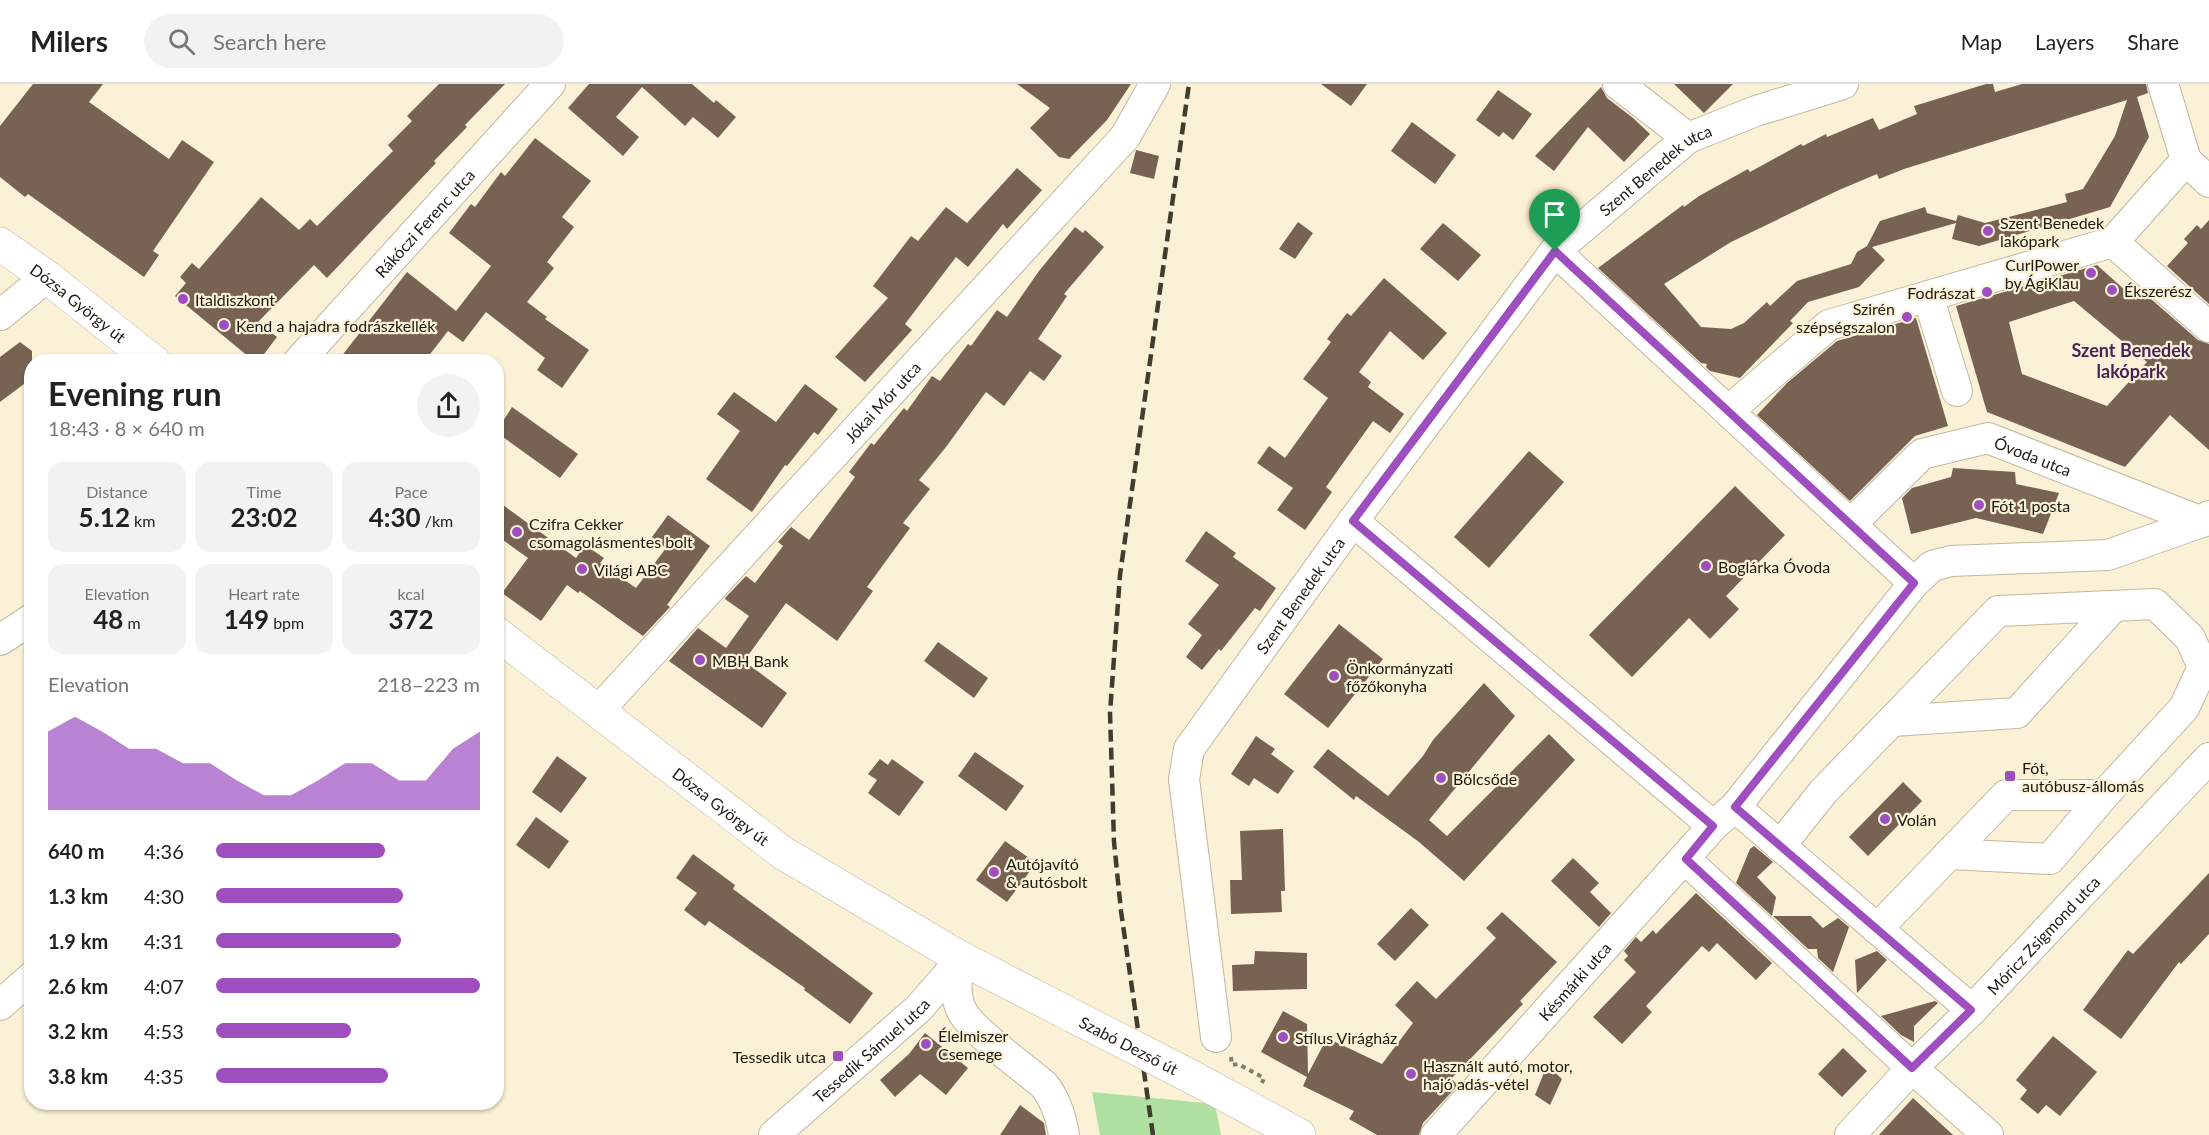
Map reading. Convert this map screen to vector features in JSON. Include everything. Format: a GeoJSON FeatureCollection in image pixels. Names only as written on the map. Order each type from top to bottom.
{"type":"FeatureCollection","features":[{"type":"Feature","properties":{"kind":"main road","name":"Dózsa György út"},"geometry":{"type":"LineString","coordinates":[[0,244],[47,277],[144,354]]}},
{"type":"Feature","properties":{"kind":"main road","name":"Dózsa György út"},"geometry":{"type":"LineString","coordinates":[[504,639],[783,852],[959,957]]}},
{"type":"Feature","properties":{"kind":"main road","name":"Szabó Dezső út"},"geometry":{"type":"LineString","coordinates":[[959,957],[1299,1135]]}},
{"type":"Feature","properties":{"kind":"street","name":"Jókai Mór utca"},"geometry":{"type":"LineString","coordinates":[[598,711],[1125,137],[1155,84]]}},
{"type":"Feature","properties":{"kind":"street"},"geometry":{"type":"LineString","coordinates":[[1618,84],[1688,138]]}},
{"type":"Feature","properties":{"kind":"street","name":"Szent Benedek utca"},"geometry":{"type":"LineString","coordinates":[[1216,1037],[1184,779],[1189,749],[1353,521],[1555,251],[1688,138],[1756,111],[1843,84]]}},
{"type":"Feature","properties":{"kind":"street"},"geometry":{"type":"LineString","coordinates":[[2163,84],[2186,160],[2209,182]]}},
{"type":"Feature","properties":{"kind":"street","name":"Rákóczi Ferenc utca"},"geometry":{"type":"LineString","coordinates":[[305,354],[545,86]]}},
{"type":"Feature","properties":{"kind":"street"},"geometry":{"type":"LineString","coordinates":[[1728,411],[1829,325],[2113,242],[2186,160]]}},
{"type":"Feature","properties":{"kind":"street"},"geometry":{"type":"LineString","coordinates":[[2113,242],[2209,327]]}},
{"type":"Feature","properties":{"kind":"street"},"geometry":{"type":"LineString","coordinates":[[1555,251],[1914,583]]}},
{"type":"Feature","properties":{"kind":"street"},"geometry":{"type":"LineString","coordinates":[[0,315],[47,277]]}},
{"type":"Feature","properties":{"kind":"street"},"geometry":{"type":"LineString","coordinates":[[1928,296],[1957,391]]}},
{"type":"Feature","properties":{"kind":"street","name":"Óvoda utca"},"geometry":{"type":"LineString","coordinates":[[1851,524],[1922,454],[1988,438],[2205,519]]}},
{"type":"Feature","properties":{"kind":"street","name":"Késmárki utca"},"geometry":{"type":"LineString","coordinates":[[1436,1135],[1724,817],[1914,583],[1932,566],[1951,561],[2108,555],[2205,519]]}},
{"type":"Feature","properties":{"kind":"street"},"geometry":{"type":"LineString","coordinates":[[1353,521],[1724,817],[1780,846],[1971,1010]]}},
{"type":"Feature","properties":{"kind":"street"},"geometry":{"type":"LineString","coordinates":[[1780,846],[1823,792],[1998,611],[2155,604],[2190,638],[2206,667],[2184,708],[2104,795],[2050,859],[1949,854]]}},
{"type":"Feature","properties":{"kind":"street"},"geometry":{"type":"LineString","coordinates":[[1892,721],[2017,713],[2114,606]]}},
{"type":"Feature","properties":{"kind":"street"},"geometry":{"type":"LineString","coordinates":[[0,640],[24,624]]}},
{"type":"Feature","properties":{"kind":"street","name":"Móricz Zsigmond utca"},"geometry":{"type":"LineString","coordinates":[[1850,1135],[2209,758]]}},
{"type":"Feature","properties":{"kind":"street"},"geometry":{"type":"LineString","coordinates":[[1877,929],[2006,795],[2104,795]]}},
{"type":"Feature","properties":{"kind":"street"},"geometry":{"type":"LineString","coordinates":[[1686,859],[1912,1068],[1989,1135]]}},
{"type":"Feature","properties":{"kind":"street"},"geometry":{"type":"LineString","coordinates":[[959,957],[956,977],[957,996],[962,1012],[972,1024],[1044,1085],[1059,1110],[1064,1135]]}},
{"type":"Feature","properties":{"kind":"street","name":"Tessedik Sámuel utca"},"geometry":{"type":"LineString","coordinates":[[774,1135],[918,1009],[947,976],[959,957]]}},
{"type":"Feature","properties":{"kind":"street"},"geometry":{"type":"LineString","coordinates":[[0,1005],[24,984]]}},
{"type":"Feature","properties":{"kind":"green space"},"geometry":{"type":"Polygon","coordinates":[[[1092,1092],[1215,1104],[1221,1135],[1100,1135],[1092,1092]]]}},
{"type":"Feature","properties":{"kind":"building"},"geometry":{"type":"Polygon","coordinates":[[[33,84],[103,84],[89,102],[169,159],[182,140],[214,162],[153,251],[159,255],[144,277],[28,194],[25,197],[0,177],[0,126],[33,84]]]}},
{"type":"Feature","properties":{"kind":"building"},"geometry":{"type":"Polygon","coordinates":[[[439,84],[505,84],[465,125],[467,127],[434,161],[436,163],[327,278],[314,265],[258,322],[277,337],[264,354],[245,354],[175,296],[186,283],[180,277],[192,263],[199,269],[261,197],[299,230],[310,219],[317,226],[393,151],[388,145],[412,121],[407,116],[439,84]]]}},
{"type":"Feature","properties":{"kind":"building"},"geometry":{"type":"Polygon","coordinates":[[[589,84],[692,84],[714,103],[716,100],[736,117],[718,138],[693,117],[685,126],[642,87],[616,117],[639,137],[623,156],[568,108],[589,84]]]}},
{"type":"Feature","properties":{"kind":"building"},"geometry":{"type":"Polygon","coordinates":[[[1017,84],[1131,84],[1107,120],[1069,159],[1059,157],[1030,128],[1050,108],[1017,84]]]}},
{"type":"Feature","properties":{"kind":"building"},"geometry":{"type":"Polygon","coordinates":[[[1321,84],[1367,84],[1351,106],[1321,84]]]}},
{"type":"Feature","properties":{"kind":"building"},"geometry":{"type":"Polygon","coordinates":[[[1674,84],[1733,84],[1704,113],[1674,84]]]}},
{"type":"Feature","properties":{"kind":"building","name":"Szent Benedek lakópark"},"geometry":{"type":"Polygon","coordinates":[[[1986,84],[1993,84],[1995,92],[2022,84],[2146,84],[2148,93],[2137,97],[2149,137],[2110,207],[1979,246],[1952,239],[1956,223],[1872,247],[1885,260],[1859,287],[1808,302],[1790,321],[1793,323],[1740,378],[1710,371],[1706,367],[1707,364],[1701,363],[1598,268],[1683,205],[1684,207],[1699,196],[1748,169],[1750,172],[1801,144],[1803,146],[1826,134],[1827,137],[1873,118],[1879,130],[1917,114],[1914,106],[1986,84]],[[2127,100],[1904,169],[1879,179],[1877,174],[1731,242],[1664,284],[1701,327],[1731,329],[1744,323],[1767,302],[1770,306],[1797,281],[1851,264],[1857,252],[1867,246],[1880,221],[1925,207],[1927,213],[1956,221],[1958,215],[1985,223],[2067,202],[2065,194],[2083,189],[2115,136],[2127,100]]]}},
{"type":"Feature","properties":{"kind":"building"},"geometry":{"type":"Polygon","coordinates":[[[1601,87],[1607,98],[1650,134],[1624,162],[1588,127],[1554,171],[1535,156],[1601,87]]]}},
{"type":"Feature","properties":{"kind":"building"},"geometry":{"type":"Polygon","coordinates":[[[1498,90],[1532,114],[1513,140],[1503,132],[1499,137],[1476,120],[1498,90]]]}},
{"type":"Feature","properties":{"kind":"building"},"geometry":{"type":"Polygon","coordinates":[[[1412,122],[1456,155],[1435,184],[1391,151],[1412,122]]]}},
{"type":"Feature","properties":{"kind":"building"},"geometry":{"type":"Polygon","coordinates":[[[535,138],[591,181],[562,217],[574,227],[547,262],[554,268],[527,302],[547,317],[545,319],[589,350],[562,388],[537,370],[545,358],[486,312],[463,342],[448,331],[430,354],[343,354],[407,272],[456,311],[491,266],[449,233],[471,204],[475,207],[501,172],[505,176],[535,138]]]}},
{"type":"Feature","properties":{"kind":"building"},"geometry":{"type":"Polygon","coordinates":[[[1136,150],[1159,156],[1154,179],[1130,173],[1136,150]]]}},
{"type":"Feature","properties":{"kind":"building"},"geometry":{"type":"Polygon","coordinates":[[[1017,168],[1042,190],[1007,229],[1003,224],[968,267],[956,257],[905,324],[912,330],[865,382],[835,357],[888,298],[873,286],[911,236],[918,241],[946,207],[967,223],[1017,168]]]}},
{"type":"Feature","properties":{"kind":"building"},"geometry":{"type":"Polygon","coordinates":[[[2209,220],[2209,304],[2167,266],[2188,243],[2184,239],[2197,225],[2201,229],[2209,220]]]}},
{"type":"Feature","properties":{"kind":"building"},"geometry":{"type":"Polygon","coordinates":[[[1298,222],[1313,233],[1295,259],[1279,249],[1298,222]]]}},
{"type":"Feature","properties":{"kind":"building"},"geometry":{"type":"Polygon","coordinates":[[[1443,223],[1481,255],[1458,281],[1420,249],[1443,223]]]}},
{"type":"Feature","properties":{"kind":"building"},"geometry":{"type":"Polygon","coordinates":[[[1075,227],[1083,233],[1085,230],[1104,247],[1064,294],[1067,296],[1038,339],[1062,356],[1044,381],[1030,371],[1004,406],[986,392],[919,480],[930,489],[903,523],[910,528],[867,587],[873,591],[837,641],[786,603],[744,661],[787,693],[762,728],[669,661],[698,628],[726,648],[749,616],[725,599],[726,597],[746,576],[755,583],[783,546],[778,542],[791,527],[809,540],[855,477],[849,472],[871,443],[874,445],[904,408],[907,411],[932,376],[940,381],[968,344],[971,346],[997,310],[1007,317],[1039,271],[1075,227]]]}},
{"type":"Feature","properties":{"kind":"building"},"geometry":{"type":"Polygon","coordinates":[[[2097,265],[2136,300],[2143,292],[2198,340],[2209,344],[2209,450],[2170,415],[2125,467],[1987,412],[1956,306],[2097,265]],[[2074,301],[2009,322],[2022,374],[2107,406],[2147,362],[2074,301]]]}},
{"type":"Feature","properties":{"kind":"building"},"geometry":{"type":"Polygon","coordinates":[[[1384,278],[1447,333],[1423,360],[1390,331],[1359,372],[1371,382],[1368,387],[1404,414],[1390,433],[1373,421],[1326,487],[1332,492],[1305,530],[1277,510],[1293,488],[1257,463],[1269,446],[1285,458],[1328,398],[1303,379],[1331,342],[1327,339],[1347,313],[1351,316],[1384,278]]]}},
{"type":"Feature","properties":{"kind":"building"},"geometry":{"type":"Polygon","coordinates":[[[1916,318],[1948,426],[1915,436],[1850,501],[1757,415],[1787,383],[1837,341],[1916,318]]]}},
{"type":"Feature","properties":{"kind":"building"},"geometry":{"type":"Polygon","coordinates":[[[20,342],[32,351],[32,354],[24,354],[24,384],[0,402],[0,357],[20,342]]]}},
{"type":"Feature","properties":{"kind":"building"},"geometry":{"type":"Polygon","coordinates":[[[805,384],[838,409],[818,435],[814,432],[787,466],[785,465],[752,512],[706,479],[740,431],[717,414],[734,392],[776,422],[805,384]]]}},
{"type":"Feature","properties":{"kind":"building"},"geometry":{"type":"Polygon","coordinates":[[[512,407],[578,454],[560,478],[504,438],[504,420],[512,407]]]}},
{"type":"Feature","properties":{"kind":"building"},"geometry":{"type":"Polygon","coordinates":[[[1529,451],[1564,482],[1489,568],[1454,537],[1529,451]]]}},
{"type":"Feature","properties":{"kind":"building","name":"Fót 1 posta"},"geometry":{"type":"Polygon","coordinates":[[[1953,468],[2015,472],[2016,484],[2059,493],[2043,534],[1976,518],[1911,534],[1902,498],[1912,488],[1951,477],[1953,468]]]}},
{"type":"Feature","properties":{"kind":"building","name":"Boglárka Óvoda"},"geometry":{"type":"Polygon","coordinates":[[[1735,486],[1785,535],[1726,596],[1739,609],[1710,639],[1689,618],[1632,677],[1589,635],[1735,486]]]}},
{"type":"Feature","properties":{"kind":"building"},"geometry":{"type":"Polygon","coordinates":[[[504,506],[576,558],[585,545],[604,558],[600,563],[636,588],[666,548],[652,537],[668,515],[710,546],[667,605],[670,607],[643,636],[580,591],[578,593],[567,585],[541,621],[504,594],[504,590],[528,558],[504,541],[504,506]]]}},
{"type":"Feature","properties":{"kind":"building"},"geometry":{"type":"Polygon","coordinates":[[[1206,531],[1236,553],[1233,557],[1276,588],[1260,611],[1255,608],[1221,651],[1219,649],[1202,670],[1186,657],[1202,635],[1188,624],[1219,585],[1185,561],[1206,531]]]}},
{"type":"Feature","properties":{"kind":"building","name":"Önkormányzati főzőkonyha"},"geometry":{"type":"Polygon","coordinates":[[[1339,624],[1383,659],[1328,728],[1284,694],[1339,624]]]}},
{"type":"Feature","properties":{"kind":"building"},"geometry":{"type":"Polygon","coordinates":[[[938,642],[988,678],[974,698],[924,661],[938,642]]]}},
{"type":"Feature","properties":{"kind":"building","name":"Bölcsőde"},"geometry":{"type":"Polygon","coordinates":[[[1484,683],[1515,716],[1429,820],[1447,836],[1549,734],[1575,760],[1464,881],[1419,842],[1356,796],[1354,800],[1313,767],[1328,749],[1388,796],[1423,756],[1433,740],[1484,683]]]}},
{"type":"Feature","properties":{"kind":"building"},"geometry":{"type":"Polygon","coordinates":[[[1256,736],[1275,749],[1271,754],[1294,771],[1278,794],[1254,778],[1249,786],[1231,774],[1256,736]]]}},
{"type":"Feature","properties":{"kind":"building"},"geometry":{"type":"Polygon","coordinates":[[[975,752],[1024,786],[1006,811],[958,776],[975,752]]]}},
{"type":"Feature","properties":{"kind":"building"},"geometry":{"type":"Polygon","coordinates":[[[557,756],[587,778],[561,813],[532,792],[557,756]]]}},
{"type":"Feature","properties":{"kind":"building"},"geometry":{"type":"Polygon","coordinates":[[[880,759],[888,765],[892,759],[924,782],[899,816],[868,793],[877,780],[868,774],[880,759]]]}},
{"type":"Feature","properties":{"kind":"building","name":"Volán"},"geometry":{"type":"Polygon","coordinates":[[[1903,782],[1922,801],[1868,856],[1849,837],[1903,782]]]}},
{"type":"Feature","properties":{"kind":"building"},"geometry":{"type":"Polygon","coordinates":[[[536,817],[569,841],[549,869],[516,845],[536,817]]]}},
{"type":"Feature","properties":{"kind":"building"},"geometry":{"type":"Polygon","coordinates":[[[1283,829],[1285,891],[1281,891],[1282,912],[1231,914],[1230,880],[1242,880],[1240,831],[1283,829]]]}},
{"type":"Feature","properties":{"kind":"building"},"geometry":{"type":"Polygon","coordinates":[[[1005,841],[1036,863],[1007,902],[976,880],[1005,841]]]}},
{"type":"Feature","properties":{"kind":"building"},"geometry":{"type":"Polygon","coordinates":[[[1754,846],[1773,862],[1757,877],[1776,897],[1772,916],[1736,883],[1750,849],[1754,846]]]}},
{"type":"Feature","properties":{"kind":"building"},"geometry":{"type":"Polygon","coordinates":[[[693,854],[735,885],[733,889],[873,993],[850,1024],[804,990],[805,988],[709,921],[705,926],[684,910],[697,893],[676,878],[693,854]]]}},
{"type":"Feature","properties":{"kind":"building"},"geometry":{"type":"Polygon","coordinates":[[[1573,858],[1599,883],[1590,892],[1611,913],[1599,927],[1551,881],[1573,858]]]}},
{"type":"Feature","properties":{"kind":"building"},"geometry":{"type":"Polygon","coordinates":[[[2209,873],[2209,934],[2181,964],[2179,962],[2121,1039],[2083,1010],[2128,950],[2133,954],[2209,873]]]}},
{"type":"Feature","properties":{"kind":"building"},"geometry":{"type":"Polygon","coordinates":[[[1696,893],[1772,963],[1756,980],[1717,943],[1709,952],[1702,946],[1646,1006],[1652,1012],[1622,1044],[1593,1017],[1636,972],[1624,960],[1628,956],[1624,951],[1636,937],[1641,942],[1653,930],[1656,934],[1696,893]]]}},
{"type":"Feature","properties":{"kind":"building"},"geometry":{"type":"Polygon","coordinates":[[[1411,908],[1429,925],[1395,961],[1377,944],[1411,908]]]}},
{"type":"Feature","properties":{"kind":"building"},"geometry":{"type":"Polygon","coordinates":[[[1502,912],[1557,962],[1520,1001],[1523,1004],[1451,1079],[1458,1085],[1423,1123],[1419,1135],[1377,1135],[1349,1119],[1354,1111],[1303,1086],[1307,1077],[1261,1052],[1283,1011],[1307,1024],[1308,1074],[1327,1038],[1382,1064],[1413,1023],[1395,1005],[1417,981],[1436,999],[1496,938],[1486,928],[1502,912]]]}},
{"type":"Feature","properties":{"kind":"building"},"geometry":{"type":"Polygon","coordinates":[[[1773,916],[1811,916],[1823,928],[1838,918],[1849,927],[1833,972],[1818,958],[1817,949],[1808,949],[1773,916]]]}},
{"type":"Feature","properties":{"kind":"building"},"geometry":{"type":"Polygon","coordinates":[[[1255,951],[1307,953],[1307,989],[1233,991],[1232,965],[1254,964],[1255,951]]]}},
{"type":"Feature","properties":{"kind":"building"},"geometry":{"type":"Polygon","coordinates":[[[1877,951],[1887,960],[1857,993],[1855,960],[1877,951]]]}},
{"type":"Feature","properties":{"kind":"building"},"geometry":{"type":"Polygon","coordinates":[[[1935,1001],[1938,1003],[1914,1026],[1914,1042],[1901,1035],[1881,1016],[1935,1001]]]}},
{"type":"Feature","properties":{"kind":"building"},"geometry":{"type":"Polygon","coordinates":[[[925,1033],[968,1068],[946,1095],[920,1074],[895,1097],[880,1080],[909,1054],[925,1033]]]}},
{"type":"Feature","properties":{"kind":"building"},"geometry":{"type":"Polygon","coordinates":[[[2053,1036],[2097,1072],[2060,1116],[2046,1105],[2038,1114],[2020,1099],[2027,1090],[2016,1080],[2053,1036]]]}},
{"type":"Feature","properties":{"kind":"building"},"geometry":{"type":"Polygon","coordinates":[[[1843,1048],[1867,1071],[1842,1097],[1818,1074],[1843,1048]]]}},
{"type":"Feature","properties":{"kind":"building"},"geometry":{"type":"Polygon","coordinates":[[[1547,1065],[1562,1079],[1550,1105],[1535,1095],[1547,1065]]]}},
{"type":"Feature","properties":{"kind":"building"},"geometry":{"type":"Polygon","coordinates":[[[1913,1098],[1953,1135],[1879,1135],[1913,1098]]]}},
{"type":"Feature","properties":{"kind":"building"},"geometry":{"type":"Polygon","coordinates":[[[1020,1105],[1044,1123],[1046,1135],[1000,1135],[1020,1105]]]}},
{"type":"Feature","properties":{"kind":"railway"},"geometry":{"type":"LineString","coordinates":[[1153,1135],[1121,911],[1114,842],[1110,713],[1120,575],[1189,84]]}},
{"type":"Feature","properties":{"kind":"place","name":"Szent Benedek lakópark"},"geometry":{"type":"Point","coordinates":[1988,231]}},
{"type":"Feature","properties":{"kind":"place","name":"CurlPower by ÁgiKlau"},"geometry":{"type":"Point","coordinates":[2091,273]}},
{"type":"Feature","properties":{"kind":"place","name":"Ékszerész"},"geometry":{"type":"Point","coordinates":[2112,290]}},
{"type":"Feature","properties":{"kind":"place","name":"Fodrászat"},"geometry":{"type":"Point","coordinates":[1987,292]}},
{"type":"Feature","properties":{"kind":"place","name":"Italdiszkont"},"geometry":{"type":"Point","coordinates":[183,299]}},
{"type":"Feature","properties":{"kind":"place","name":"Szirén szépségszalon"},"geometry":{"type":"Point","coordinates":[1907,317]}},
{"type":"Feature","properties":{"kind":"place","name":"Kend a hajadra fodrászkellék"},"geometry":{"type":"Point","coordinates":[224,325]}},
{"type":"Feature","properties":{"kind":"place","name":"Fót 1 posta"},"geometry":{"type":"Point","coordinates":[1979,505]}},
{"type":"Feature","properties":{"kind":"place","name":"Czifra Cekker csomagolásmentes bolt"},"geometry":{"type":"Point","coordinates":[517,532]}},
{"type":"Feature","properties":{"kind":"place","name":"Boglárka Óvoda"},"geometry":{"type":"Point","coordinates":[1706,566]}},
{"type":"Feature","properties":{"kind":"place","name":"Világi ABC"},"geometry":{"type":"Point","coordinates":[582,569]}},
{"type":"Feature","properties":{"kind":"place","name":"MBH Bank"},"geometry":{"type":"Point","coordinates":[700,660]}},
{"type":"Feature","properties":{"kind":"place","name":"Önkormányzati főzőkonyha"},"geometry":{"type":"Point","coordinates":[1334,676]}},
{"type":"Feature","properties":{"kind":"place","name":"Fót, autóbusz-állomás"},"geometry":{"type":"Point","coordinates":[2010,776]}},
{"type":"Feature","properties":{"kind":"place","name":"Bölcsőde"},"geometry":{"type":"Point","coordinates":[1441,778]}},
{"type":"Feature","properties":{"kind":"place","name":"Volán"},"geometry":{"type":"Point","coordinates":[1885,819]}},
{"type":"Feature","properties":{"kind":"place","name":"Autójavító & autósbolt"},"geometry":{"type":"Point","coordinates":[994,872]}},
{"type":"Feature","properties":{"kind":"place","name":"Stílus Virágház"},"geometry":{"type":"Point","coordinates":[1283,1037]}},
{"type":"Feature","properties":{"kind":"place","name":"Élelmiszer Csemege"},"geometry":{"type":"Point","coordinates":[926,1044]}},
{"type":"Feature","properties":{"kind":"place","name":"Tessedik utca"},"geometry":{"type":"Point","coordinates":[838,1056]}},
{"type":"Feature","properties":{"kind":"place","name":"Használt autó, motor, hajó adás-vétel"},"geometry":{"type":"Point","coordinates":[1411,1074]}},
{"type":"Feature","properties":{"kind":"district","name":"Szent Benedek lakópark"},"geometry":{"type":"Point","coordinates":[2131,360]}},
{"type":"Feature","properties":{"kind":"route"},"geometry":{"type":"LineString","coordinates":[[1555,251],[1914,583],[1735,807],[1971,1010],[1912,1068],[1686,859],[1713,826],[1353,521],[1555,251]]}}]}
